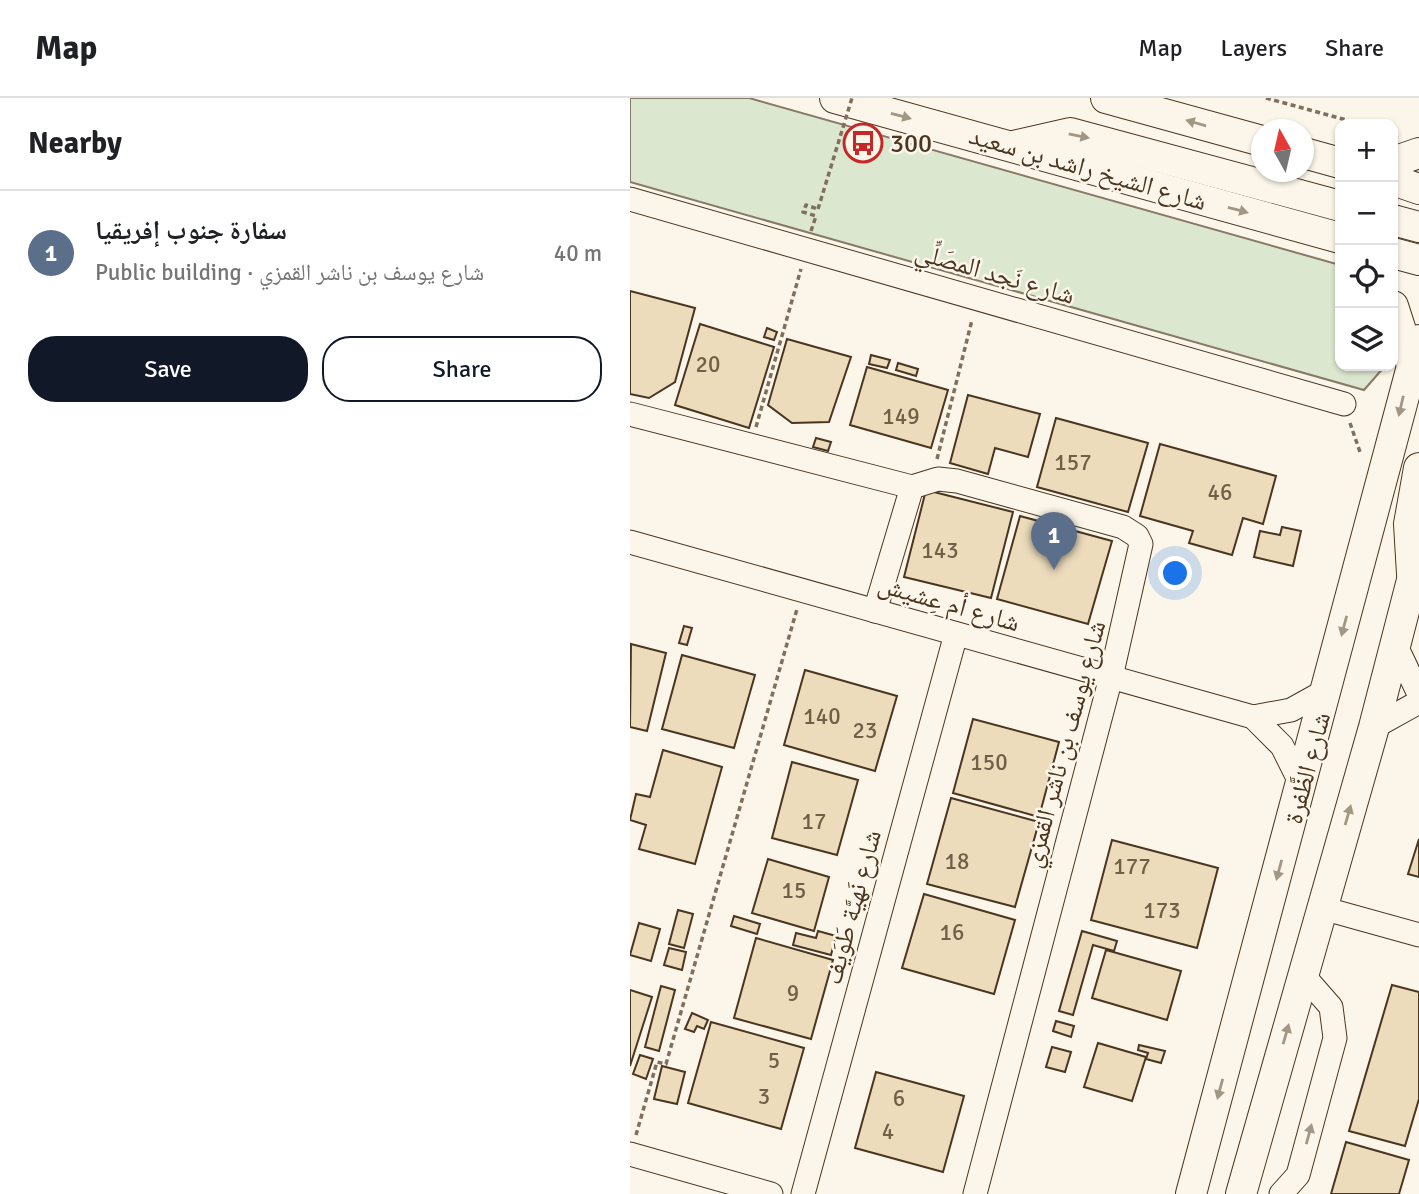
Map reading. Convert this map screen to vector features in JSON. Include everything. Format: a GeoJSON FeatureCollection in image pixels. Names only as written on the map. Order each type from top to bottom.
{"type":"FeatureCollection","features":[{"type":"Feature","properties":{"kind":"main road","name":"شارع الشيخ راشد بن سعيد"},"geometry":{"type":"LineString","coordinates":[[835,98],[1335,237]]}},
{"type":"Feature","properties":{"kind":"main road"},"geometry":{"type":"LineString","coordinates":[[1106,98],[1251,138]]}},
{"type":"Feature","properties":{"kind":"main road"},"geometry":{"type":"LineString","coordinates":[[1013,146],[1070,133],[1335,205]]}},
{"type":"Feature","properties":{"kind":"main road"},"geometry":{"type":"LineString","coordinates":[[1398,160],[1419,153]]}},
{"type":"Feature","properties":{"kind":"main road"},"geometry":{"type":"LineString","coordinates":[[1314,156],[1335,162]]}},
{"type":"Feature","properties":{"kind":"main road"},"geometry":{"type":"LineString","coordinates":[[1398,182],[1419,189]]}},
{"type":"Feature","properties":{"kind":"main road"},"geometry":{"type":"LineString","coordinates":[[1398,221],[1419,227]]}},
{"type":"Feature","properties":{"kind":"main road"},"geometry":{"type":"LineString","coordinates":[[1398,254],[1419,260]]}},
{"type":"Feature","properties":{"kind":"main road"},"geometry":{"type":"LineString","coordinates":[[1394,308],[1415,353]]}},
{"type":"Feature","properties":{"kind":"main road","name":"شارع الظَّفرة"},"geometry":{"type":"LineString","coordinates":[[1191,1194],[1302,786],[1415,353]]}},
{"type":"Feature","properties":{"kind":"main road","name":"شارع الظَّفرة"},"geometry":{"type":"LineString","coordinates":[[1241,1194],[1374,727],[1416,566],[1409,524],[1419,468]]}},
{"type":"Feature","properties":{"kind":"street","name":"شارع نَجد المصَلِّي"},"geometry":{"type":"LineString","coordinates":[[630,200],[807,248],[1344,404]]}},
{"type":"Feature","properties":{"kind":"street","name":"شارع يوسف بن ناشر القمزي"},"geometry":{"type":"LineString","coordinates":[[630,414],[751,446],[918,484],[957,481],[1123,527],[1137,536],[1141,554],[1111,677],[975,1194]]}},
{"type":"Feature","properties":{"kind":"street"},"geometry":{"type":"LineString","coordinates":[[875,611],[918,484]]}},
{"type":"Feature","properties":{"kind":"street","name":"شارع أم عِشيش"},"geometry":{"type":"LineString","coordinates":[[630,542],[1253,717],[1291,710],[1327,690]]}},
{"type":"Feature","properties":{"kind":"street","name":"شارع نَهيَّة طَوَيف"},"geometry":{"type":"LineString","coordinates":[[803,1194],[956,634]]}},
{"type":"Feature","properties":{"kind":"street"},"geometry":{"type":"LineString","coordinates":[[1395,644],[1419,694]]}},
{"type":"Feature","properties":{"kind":"street"},"geometry":{"type":"LineString","coordinates":[[1374,727],[1419,702]]}},
{"type":"Feature","properties":{"kind":"street","name":"شارع أم عِشيش"},"geometry":{"type":"LineString","coordinates":[[1253,717],[1282,746],[1302,786]]}},
{"type":"Feature","properties":{"kind":"street"},"geometry":{"type":"LineString","coordinates":[[1322,908],[1419,935]]}},
{"type":"Feature","properties":{"kind":"street"},"geometry":{"type":"LineString","coordinates":[[1281,1194],[1298,1175],[1335,1038],[1331,1007],[1303,975]]}},
{"type":"Feature","properties":{"kind":"street"},"geometry":{"type":"LineString","coordinates":[[630,1154],[727,1188],[771,1194]]}},
{"type":"Feature","properties":{"kind":"path"},"geometry":{"type":"LineString","coordinates":[[751,446],[816,216],[803,212],[806,205],[818,209],[852,98]]}},
{"type":"Feature","properties":{"kind":"path"},"geometry":{"type":"LineString","coordinates":[[1266,98],[1343,119]]}},
{"type":"Feature","properties":{"kind":"path"},"geometry":{"type":"LineString","coordinates":[[1299,107],[1301,98]]}},
{"type":"Feature","properties":{"kind":"path"},"geometry":{"type":"LineString","coordinates":[[918,484],[935,467],[978,297]]}},
{"type":"Feature","properties":{"kind":"path"},"geometry":{"type":"LineString","coordinates":[[1344,404],[1362,457],[1384,473]]}},
{"type":"Feature","properties":{"kind":"path"},"geometry":{"type":"LineString","coordinates":[[630,1154],[657,1062],[666,1064],[802,591]]}},
{"type":"Feature","properties":{"kind":"green space"},"geometry":{"type":"Polygon","coordinates":[[[630,98],[749,98],[1335,264],[1335,371],[1381,371],[1364,390],[630,182],[630,98]]]}},
{"type":"Feature","properties":{"kind":"building"},"geometry":{"type":"Polygon","coordinates":[[[630,291],[695,308],[675,382],[649,398],[630,394],[630,291]]]}},
{"type":"Feature","properties":{"kind":"building"},"geometry":{"type":"Polygon","coordinates":[[[700,324],[774,347],[749,428],[675,405],[700,324]]]}},
{"type":"Feature","properties":{"kind":"building"},"geometry":{"type":"Polygon","coordinates":[[[767,328],[777,332],[774,340],[764,337],[767,328]]]}},
{"type":"Feature","properties":{"kind":"building"},"geometry":{"type":"Polygon","coordinates":[[[787,339],[851,357],[829,422],[792,423],[768,405],[787,339]]]}},
{"type":"Feature","properties":{"kind":"building"},"geometry":{"type":"Polygon","coordinates":[[[871,355],[890,360],[887,368],[869,364],[871,355]]]}},
{"type":"Feature","properties":{"kind":"building"},"geometry":{"type":"Polygon","coordinates":[[[898,363],[918,369],[916,376],[896,370],[898,363]]]}},
{"type":"Feature","properties":{"kind":"building"},"geometry":{"type":"Polygon","coordinates":[[[867,367],[948,390],[931,448],[850,425],[867,367]]]}},
{"type":"Feature","properties":{"kind":"building"},"geometry":{"type":"Polygon","coordinates":[[[968,395],[1040,414],[1028,457],[995,448],[988,474],[950,463],[968,395]]]}},
{"type":"Feature","properties":{"kind":"building"},"geometry":{"type":"Polygon","coordinates":[[[1056,418],[1148,443],[1128,512],[1037,487],[1056,418]]]}},
{"type":"Feature","properties":{"kind":"building"},"geometry":{"type":"Polygon","coordinates":[[[816,438],[831,442],[828,451],[813,447],[816,438]]]}},
{"type":"Feature","properties":{"kind":"building"},"geometry":{"type":"Polygon","coordinates":[[[1160,444],[1276,476],[1263,524],[1243,518],[1232,555],[1189,543],[1193,531],[1140,516],[1160,444]]]}},
{"type":"Feature","properties":{"kind":"building"},"geometry":{"type":"Polygon","coordinates":[[[926,490],[1013,512],[991,598],[904,577],[926,490]]]}},
{"type":"Feature","properties":{"kind":"building"},"geometry":{"type":"Polygon","coordinates":[[[1020,516],[1112,541],[1088,624],[997,599],[1020,516]]]}},
{"type":"Feature","properties":{"kind":"building"},"geometry":{"type":"Polygon","coordinates":[[[1282,527],[1301,531],[1293,566],[1254,557],[1260,531],[1280,535],[1282,527]]]}},
{"type":"Feature","properties":{"kind":"building"},"geometry":{"type":"Polygon","coordinates":[[[684,626],[692,628],[687,645],[679,643],[684,626]]]}},
{"type":"Feature","properties":{"kind":"building"},"geometry":{"type":"Polygon","coordinates":[[[631,644],[666,653],[647,731],[630,727],[631,644]]]}},
{"type":"Feature","properties":{"kind":"building"},"geometry":{"type":"Polygon","coordinates":[[[682,655],[755,675],[734,748],[662,729],[682,655]]]}},
{"type":"Feature","properties":{"kind":"building"},"geometry":{"type":"Polygon","coordinates":[[[805,670],[897,696],[875,771],[784,745],[805,670]]]}},
{"type":"Feature","properties":{"kind":"building"},"geometry":{"type":"Polygon","coordinates":[[[973,719],[1059,742],[1039,817],[953,793],[973,719]]]}},
{"type":"Feature","properties":{"kind":"building"},"geometry":{"type":"Polygon","coordinates":[[[663,750],[722,767],[695,864],[639,849],[646,825],[630,820],[636,794],[650,797],[663,750]]]}},
{"type":"Feature","properties":{"kind":"building"},"geometry":{"type":"Polygon","coordinates":[[[792,762],[858,780],[837,855],[772,838],[792,762]]]}},
{"type":"Feature","properties":{"kind":"building"},"geometry":{"type":"Polygon","coordinates":[[[951,798],[1039,822],[1015,907],[927,884],[951,798]]]}},
{"type":"Feature","properties":{"kind":"building"},"geometry":{"type":"Polygon","coordinates":[[[1419,839],[1419,877],[1408,874],[1419,839]]]}},
{"type":"Feature","properties":{"kind":"building"},"geometry":{"type":"Polygon","coordinates":[[[1112,840],[1218,868],[1197,948],[1091,920],[1112,840]]]}},
{"type":"Feature","properties":{"kind":"building"},"geometry":{"type":"Polygon","coordinates":[[[768,859],[829,877],[814,931],[752,913],[768,859]]]}},
{"type":"Feature","properties":{"kind":"building"},"geometry":{"type":"Polygon","coordinates":[[[924,894],[1015,920],[994,994],[902,968],[924,894]]]}},
{"type":"Feature","properties":{"kind":"building"},"geometry":{"type":"Polygon","coordinates":[[[678,910],[693,914],[684,948],[669,944],[678,910]]]}},
{"type":"Feature","properties":{"kind":"building"},"geometry":{"type":"Polygon","coordinates":[[[734,916],[760,924],[757,934],[731,926],[734,916]]]}},
{"type":"Feature","properties":{"kind":"building"},"geometry":{"type":"Polygon","coordinates":[[[639,923],[660,929],[651,961],[630,955],[639,923]]]}},
{"type":"Feature","properties":{"kind":"building"},"geometry":{"type":"Polygon","coordinates":[[[818,931],[836,936],[831,955],[793,945],[796,933],[816,938],[818,931]]]}},
{"type":"Feature","properties":{"kind":"building"},"geometry":{"type":"Polygon","coordinates":[[[1082,931],[1117,941],[1114,951],[1093,945],[1073,1015],[1059,1011],[1082,931]]]}},
{"type":"Feature","properties":{"kind":"building"},"geometry":{"type":"Polygon","coordinates":[[[756,938],[833,960],[811,1039],[734,1018],[756,938]]]}},
{"type":"Feature","properties":{"kind":"building"},"geometry":{"type":"Polygon","coordinates":[[[669,948],[686,952],[682,970],[664,965],[669,948]]]}},
{"type":"Feature","properties":{"kind":"building"},"geometry":{"type":"Polygon","coordinates":[[[1106,950],[1181,971],[1167,1020],[1092,998],[1106,950]]]}},
{"type":"Feature","properties":{"kind":"building"},"geometry":{"type":"Polygon","coordinates":[[[1392,985],[1419,992],[1419,1099],[1405,1146],[1349,1131],[1392,985]]]}},
{"type":"Feature","properties":{"kind":"building"},"geometry":{"type":"Polygon","coordinates":[[[661,986],[675,990],[659,1051],[645,1047],[661,986]]]}},
{"type":"Feature","properties":{"kind":"building"},"geometry":{"type":"Polygon","coordinates":[[[630,990],[652,997],[630,1066],[630,990]]]}},
{"type":"Feature","properties":{"kind":"building"},"geometry":{"type":"Polygon","coordinates":[[[692,1013],[708,1020],[704,1029],[697,1026],[694,1032],[685,1029],[692,1013]]]}},
{"type":"Feature","properties":{"kind":"building"},"geometry":{"type":"Polygon","coordinates":[[[1056,1021],[1074,1026],[1071,1037],[1053,1031],[1056,1021]]]}},
{"type":"Feature","properties":{"kind":"building"},"geometry":{"type":"Polygon","coordinates":[[[711,1022],[804,1048],[781,1129],[688,1103],[711,1022]]]}},
{"type":"Feature","properties":{"kind":"building"},"geometry":{"type":"Polygon","coordinates":[[[1098,1043],[1146,1057],[1132,1101],[1084,1087],[1098,1043]]]}},
{"type":"Feature","properties":{"kind":"building"},"geometry":{"type":"Polygon","coordinates":[[[1139,1045],[1165,1051],[1161,1063],[1146,1059],[1148,1053],[1138,1050],[1139,1045]]]}},
{"type":"Feature","properties":{"kind":"building"},"geometry":{"type":"Polygon","coordinates":[[[1052,1047],[1071,1052],[1065,1072],[1046,1067],[1052,1047]]]}},
{"type":"Feature","properties":{"kind":"building"},"geometry":{"type":"Polygon","coordinates":[[[640,1055],[653,1059],[646,1079],[633,1074],[640,1055]]]}},
{"type":"Feature","properties":{"kind":"building"},"geometry":{"type":"Polygon","coordinates":[[[662,1066],[685,1072],[677,1104],[654,1099],[662,1066]]]}},
{"type":"Feature","properties":{"kind":"building"},"geometry":{"type":"Polygon","coordinates":[[[876,1072],[964,1096],[943,1172],[855,1148],[876,1072]]]}},
{"type":"Feature","properties":{"kind":"building"},"geometry":{"type":"Polygon","coordinates":[[[1346,1142],[1409,1160],[1399,1194],[1331,1194],[1346,1142]]]}},
{"type":"Feature","properties":{"kind":"place","name":"300"},"geometry":{"type":"Point","coordinates":[863,143]}},
{"type":"Feature","properties":{"kind":"place","name":"سفارة جنوب إفريقيا"},"geometry":{"type":"Point","coordinates":[1054,570]}}]}
